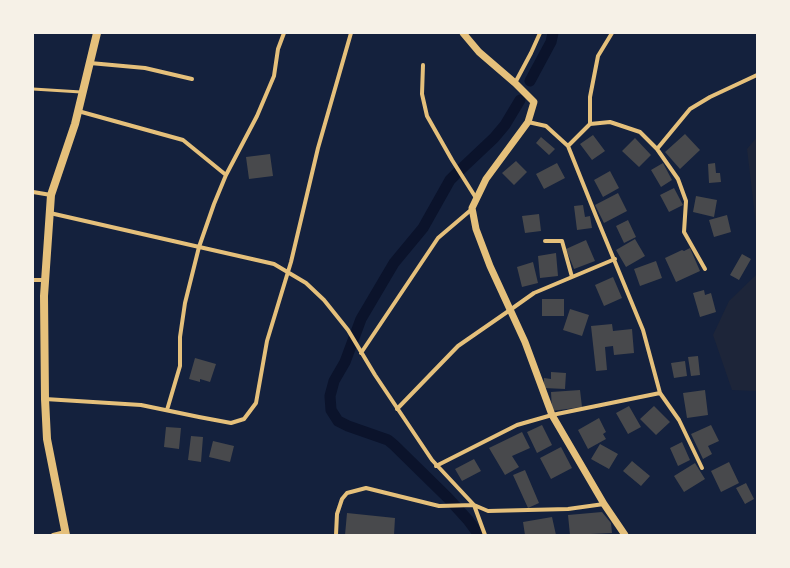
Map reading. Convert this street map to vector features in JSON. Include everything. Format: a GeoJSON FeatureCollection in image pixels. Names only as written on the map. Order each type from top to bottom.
{"type":"FeatureCollection","features":[{"type":"Feature","properties":{"kind":"main road"},"geometry":{"type":"LineString","coordinates":[[66,534],[47,438],[44,296],[51,195],[75,124],[97,33]]}},
{"type":"Feature","properties":{"kind":"street"},"geometry":{"type":"LineString","coordinates":[[167,410],[180,366],[180,337],[185,303],[199,247],[226,175],[257,116],[274,76],[278,48],[284,33]]}},
{"type":"Feature","properties":{"kind":"street"},"geometry":{"type":"LineString","coordinates":[[45,399],[141,405],[231,422],[244,419],[256,403],[267,341],[288,271],[318,148],[351,33]]}},
{"type":"Feature","properties":{"kind":"street"},"geometry":{"type":"LineString","coordinates":[[361,353],[438,238],[472,208],[486,179],[528,122],[534,102],[515,83],[479,52],[463,33]]}},
{"type":"Feature","properties":{"kind":"street"},"geometry":{"type":"LineString","coordinates":[[515,83],[540,33]]}},
{"type":"Feature","properties":{"kind":"street"},"geometry":{"type":"LineString","coordinates":[[590,124],[590,97],[598,56],[612,33]]}},
{"type":"Feature","properties":{"kind":"street"},"geometry":{"type":"LineString","coordinates":[[90,63],[145,68],[192,79]]}},
{"type":"Feature","properties":{"kind":"street"},"geometry":{"type":"LineString","coordinates":[[423,65],[422,94],[427,116],[452,160],[477,199]]}},
{"type":"Feature","properties":{"kind":"street"},"geometry":{"type":"LineString","coordinates":[[657,149],[690,109],[710,97],[757,75]]}},
{"type":"Feature","properties":{"kind":"street"},"geometry":{"type":"LineString","coordinates":[[78,111],[183,140],[226,175]]}},
{"type":"Feature","properties":{"kind":"street"},"geometry":{"type":"LineString","coordinates":[[528,122],[546,126],[568,146],[643,330],[660,393],[678,420],[702,468]]}},
{"type":"Feature","properties":{"kind":"street"},"geometry":{"type":"LineString","coordinates":[[568,146],[590,124],[610,122],[640,132],[657,149],[678,179],[686,201],[684,232],[705,269]]}},
{"type":"Feature","properties":{"kind":"street"},"geometry":{"type":"LineString","coordinates":[[33,192],[51,195]]}},
{"type":"Feature","properties":{"kind":"street"},"geometry":{"type":"LineString","coordinates":[[472,208],[476,229],[490,266],[525,342],[552,415],[604,504],[625,535]]}},
{"type":"Feature","properties":{"kind":"street"},"geometry":{"type":"LineString","coordinates":[[50,213],[274,264],[306,283],[324,300],[348,330],[357,347],[397,409],[436,466],[474,505],[488,511],[568,509],[604,504]]}},
{"type":"Feature","properties":{"kind":"street"},"geometry":{"type":"LineString","coordinates":[[546,241],[562,241],[572,277]]}},
{"type":"Feature","properties":{"kind":"street"},"geometry":{"type":"LineString","coordinates":[[397,409],[458,346],[534,293],[615,259]]}},
{"type":"Feature","properties":{"kind":"street"},"geometry":{"type":"LineString","coordinates":[[33,280],[45,280]]}},
{"type":"Feature","properties":{"kind":"street"},"geometry":{"type":"LineString","coordinates":[[436,466],[517,425],[552,415],[660,393]]}},
{"type":"Feature","properties":{"kind":"street"},"geometry":{"type":"LineString","coordinates":[[336,535],[337,514],[342,499],[347,493],[366,488],[439,506],[474,505]]}},
{"type":"Feature","properties":{"kind":"street"},"geometry":{"type":"LineString","coordinates":[[474,505],[485,535]]}},
{"type":"Feature","properties":{"kind":"street"},"geometry":{"type":"LineString","coordinates":[[53,535],[66,534]]}},
{"type":"Feature","properties":{"kind":"lane"},"geometry":{"type":"LineString","coordinates":[[33,89],[83,92]]}},
{"type":"Feature","properties":{"kind":"shaded area"},"geometry":{"type":"Polygon","coordinates":[[[757,137],[757,233],[747,149],[757,137]]]}},
{"type":"Feature","properties":{"kind":"shaded area"},"geometry":{"type":"Polygon","coordinates":[[[757,274],[757,391],[732,390],[713,335],[729,301],[757,274]]]}},
{"type":"Feature","properties":{"kind":"building"},"geometry":{"type":"Polygon","coordinates":[[[685,134],[700,150],[680,169],[665,152],[685,134]]]}},
{"type":"Feature","properties":{"kind":"building"},"geometry":{"type":"Polygon","coordinates":[[[593,135],[605,151],[592,160],[580,144],[593,135]]]}},
{"type":"Feature","properties":{"kind":"building"},"geometry":{"type":"Polygon","coordinates":[[[541,137],[555,149],[549,155],[536,143],[541,137]]]}},
{"type":"Feature","properties":{"kind":"building"},"geometry":{"type":"Polygon","coordinates":[[[635,138],[651,155],[639,167],[622,151],[635,138]]]}},
{"type":"Feature","properties":{"kind":"building"},"geometry":{"type":"Polygon","coordinates":[[[270,154],[273,176],[249,179],[246,157],[270,154]]]}},
{"type":"Feature","properties":{"kind":"building"},"geometry":{"type":"Polygon","coordinates":[[[516,161],[527,172],[514,185],[502,173],[516,161]]]}},
{"type":"Feature","properties":{"kind":"building"},"geometry":{"type":"Polygon","coordinates":[[[557,163],[565,178],[544,189],[536,174],[557,163]]]}},
{"type":"Feature","properties":{"kind":"building"},"geometry":{"type":"Polygon","coordinates":[[[663,163],[672,180],[661,187],[651,170],[663,163]]]}},
{"type":"Feature","properties":{"kind":"building"},"geometry":{"type":"Polygon","coordinates":[[[715,163],[716,173],[720,173],[721,182],[709,183],[708,164],[715,163]]]}},
{"type":"Feature","properties":{"kind":"building"},"geometry":{"type":"Polygon","coordinates":[[[610,171],[619,188],[603,197],[594,180],[610,171]]]}},
{"type":"Feature","properties":{"kind":"building"},"geometry":{"type":"Polygon","coordinates":[[[674,188],[683,205],[669,212],[660,195],[674,188]]]}},
{"type":"Feature","properties":{"kind":"building"},"geometry":{"type":"Polygon","coordinates":[[[618,193],[627,211],[604,223],[595,205],[618,193]]]}},
{"type":"Feature","properties":{"kind":"building"},"geometry":{"type":"Polygon","coordinates":[[[696,196],[717,200],[714,217],[693,212],[696,196]]]}},
{"type":"Feature","properties":{"kind":"building"},"geometry":{"type":"Polygon","coordinates":[[[583,205],[585,217],[590,216],[592,228],[577,230],[574,206],[583,205]]]}},
{"type":"Feature","properties":{"kind":"building"},"geometry":{"type":"Polygon","coordinates":[[[539,214],[541,231],[525,233],[522,216],[539,214]]]}},
{"type":"Feature","properties":{"kind":"building"},"geometry":{"type":"Polygon","coordinates":[[[727,215],[731,232],[714,237],[709,220],[727,215]]]}},
{"type":"Feature","properties":{"kind":"building"},"geometry":{"type":"Polygon","coordinates":[[[628,220],[636,237],[624,243],[616,226],[628,220]]]}},
{"type":"Feature","properties":{"kind":"building"},"geometry":{"type":"Polygon","coordinates":[[[635,239],[645,256],[626,267],[616,250],[635,239]]]}},
{"type":"Feature","properties":{"kind":"building"},"geometry":{"type":"Polygon","coordinates":[[[586,240],[595,261],[574,269],[566,249],[586,240]]]}},
{"type":"Feature","properties":{"kind":"building"},"geometry":{"type":"Polygon","coordinates":[[[690,248],[700,271],[676,282],[665,258],[690,248]]]}},
{"type":"Feature","properties":{"kind":"building"},"geometry":{"type":"Polygon","coordinates":[[[556,253],[558,276],[540,278],[538,256],[556,253]]]}},
{"type":"Feature","properties":{"kind":"building"},"geometry":{"type":"Polygon","coordinates":[[[742,254],[751,259],[739,280],[730,275],[742,254]]]}},
{"type":"Feature","properties":{"kind":"building"},"geometry":{"type":"Polygon","coordinates":[[[656,261],[662,278],[640,286],[634,269],[656,261]]]}},
{"type":"Feature","properties":{"kind":"building"},"geometry":{"type":"Polygon","coordinates":[[[533,262],[538,283],[522,287],[517,267],[533,262]]]}},
{"type":"Feature","properties":{"kind":"building"},"geometry":{"type":"Polygon","coordinates":[[[613,277],[622,298],[604,306],[595,285],[613,277]]]}},
{"type":"Feature","properties":{"kind":"building"},"geometry":{"type":"Polygon","coordinates":[[[704,290],[705,295],[711,293],[716,312],[700,317],[693,293],[704,290]]]}},
{"type":"Feature","properties":{"kind":"building"},"geometry":{"type":"Polygon","coordinates":[[[542,299],[564,299],[564,316],[542,316],[542,299]]]}},
{"type":"Feature","properties":{"kind":"building"},"geometry":{"type":"Polygon","coordinates":[[[570,309],[589,315],[582,336],[563,330],[570,309]]]}},
{"type":"Feature","properties":{"kind":"building"},"geometry":{"type":"Polygon","coordinates":[[[612,324],[613,331],[632,329],[634,353],[614,355],[613,346],[605,347],[607,370],[596,371],[591,326],[612,324]]]}},
{"type":"Feature","properties":{"kind":"building"},"geometry":{"type":"Polygon","coordinates":[[[698,356],[700,375],[691,376],[688,357],[698,356]]]}},
{"type":"Feature","properties":{"kind":"building"},"geometry":{"type":"Polygon","coordinates":[[[195,358],[216,364],[210,382],[200,379],[200,382],[189,379],[195,358]]]}},
{"type":"Feature","properties":{"kind":"building"},"geometry":{"type":"Polygon","coordinates":[[[685,361],[687,376],[674,378],[671,363],[685,361]]]}},
{"type":"Feature","properties":{"kind":"building"},"geometry":{"type":"Polygon","coordinates":[[[551,372],[566,373],[565,389],[544,388],[544,378],[551,379],[551,372]]]}},
{"type":"Feature","properties":{"kind":"building"},"geometry":{"type":"Polygon","coordinates":[[[580,390],[582,407],[552,411],[551,392],[580,390]]]}},
{"type":"Feature","properties":{"kind":"building"},"geometry":{"type":"Polygon","coordinates":[[[705,390],[708,415],[687,418],[683,393],[705,390]]]}},
{"type":"Feature","properties":{"kind":"building"},"geometry":{"type":"Polygon","coordinates":[[[629,406],[641,427],[628,434],[616,413],[629,406]]]}},
{"type":"Feature","properties":{"kind":"building"},"geometry":{"type":"Polygon","coordinates":[[[654,406],[670,422],[656,435],[640,419],[654,406]]]}},
{"type":"Feature","properties":{"kind":"building"},"geometry":{"type":"Polygon","coordinates":[[[599,418],[606,432],[603,434],[606,439],[588,449],[578,430],[599,418]]]}},
{"type":"Feature","properties":{"kind":"building"},"geometry":{"type":"Polygon","coordinates":[[[542,425],[552,445],[537,453],[527,432],[542,425]]]}},
{"type":"Feature","properties":{"kind":"building"},"geometry":{"type":"Polygon","coordinates":[[[711,425],[719,441],[708,446],[712,454],[703,459],[691,434],[711,425]]]}},
{"type":"Feature","properties":{"kind":"building"},"geometry":{"type":"Polygon","coordinates":[[[166,427],[181,428],[179,449],[164,447],[166,427]]]}},
{"type":"Feature","properties":{"kind":"building"},"geometry":{"type":"Polygon","coordinates":[[[522,432],[530,448],[512,456],[519,467],[505,475],[489,448],[522,432]]]}},
{"type":"Feature","properties":{"kind":"building"},"geometry":{"type":"Polygon","coordinates":[[[191,436],[203,437],[201,462],[188,460],[191,436]]]}},
{"type":"Feature","properties":{"kind":"building"},"geometry":{"type":"Polygon","coordinates":[[[213,441],[234,446],[230,462],[209,457],[213,441]]]}},
{"type":"Feature","properties":{"kind":"building"},"geometry":{"type":"Polygon","coordinates":[[[682,442],[690,460],[678,466],[670,448],[682,442]]]}},
{"type":"Feature","properties":{"kind":"building"},"geometry":{"type":"Polygon","coordinates":[[[600,444],[618,454],[609,469],[591,459],[600,444]]]}},
{"type":"Feature","properties":{"kind":"building"},"geometry":{"type":"Polygon","coordinates":[[[561,447],[572,468],[551,479],[540,458],[561,447]]]}},
{"type":"Feature","properties":{"kind":"building"},"geometry":{"type":"Polygon","coordinates":[[[474,459],[481,471],[462,481],[455,469],[474,459]]]}},
{"type":"Feature","properties":{"kind":"building"},"geometry":{"type":"Polygon","coordinates":[[[632,461],[650,476],[641,486],[623,471],[632,461]]]}},
{"type":"Feature","properties":{"kind":"building"},"geometry":{"type":"Polygon","coordinates":[[[729,462],[739,483],[721,492],[711,471],[729,462]]]}},
{"type":"Feature","properties":{"kind":"building"},"geometry":{"type":"Polygon","coordinates":[[[695,463],[705,479],[684,492],[674,476],[695,463]]]}},
{"type":"Feature","properties":{"kind":"building"},"geometry":{"type":"Polygon","coordinates":[[[525,470],[539,503],[528,508],[513,475],[525,470]]]}},
{"type":"Feature","properties":{"kind":"building"},"geometry":{"type":"Polygon","coordinates":[[[746,483],[754,499],[745,504],[736,488],[746,483]]]}},
{"type":"Feature","properties":{"kind":"building"},"geometry":{"type":"Polygon","coordinates":[[[602,512],[611,523],[612,533],[570,535],[568,515],[602,512]]]}},
{"type":"Feature","properties":{"kind":"building"},"geometry":{"type":"Polygon","coordinates":[[[347,513],[395,518],[394,535],[345,535],[347,513]]]}},
{"type":"Feature","properties":{"kind":"building"},"geometry":{"type":"Polygon","coordinates":[[[552,517],[556,535],[525,535],[523,522],[552,517]]]}},
{"type":"Feature","properties":{"kind":"waterway"},"geometry":{"type":"LineString","coordinates":[[530,81],[551,42],[553,33]]}},
{"type":"Feature","properties":{"kind":"waterway"},"geometry":{"type":"LineString","coordinates":[[479,535],[468,520],[448,498],[388,440],[338,421],[331,410],[330,396],[334,381],[345,362],[361,319],[394,263],[423,228],[450,180],[494,138],[505,125],[520,100]]}}]}
